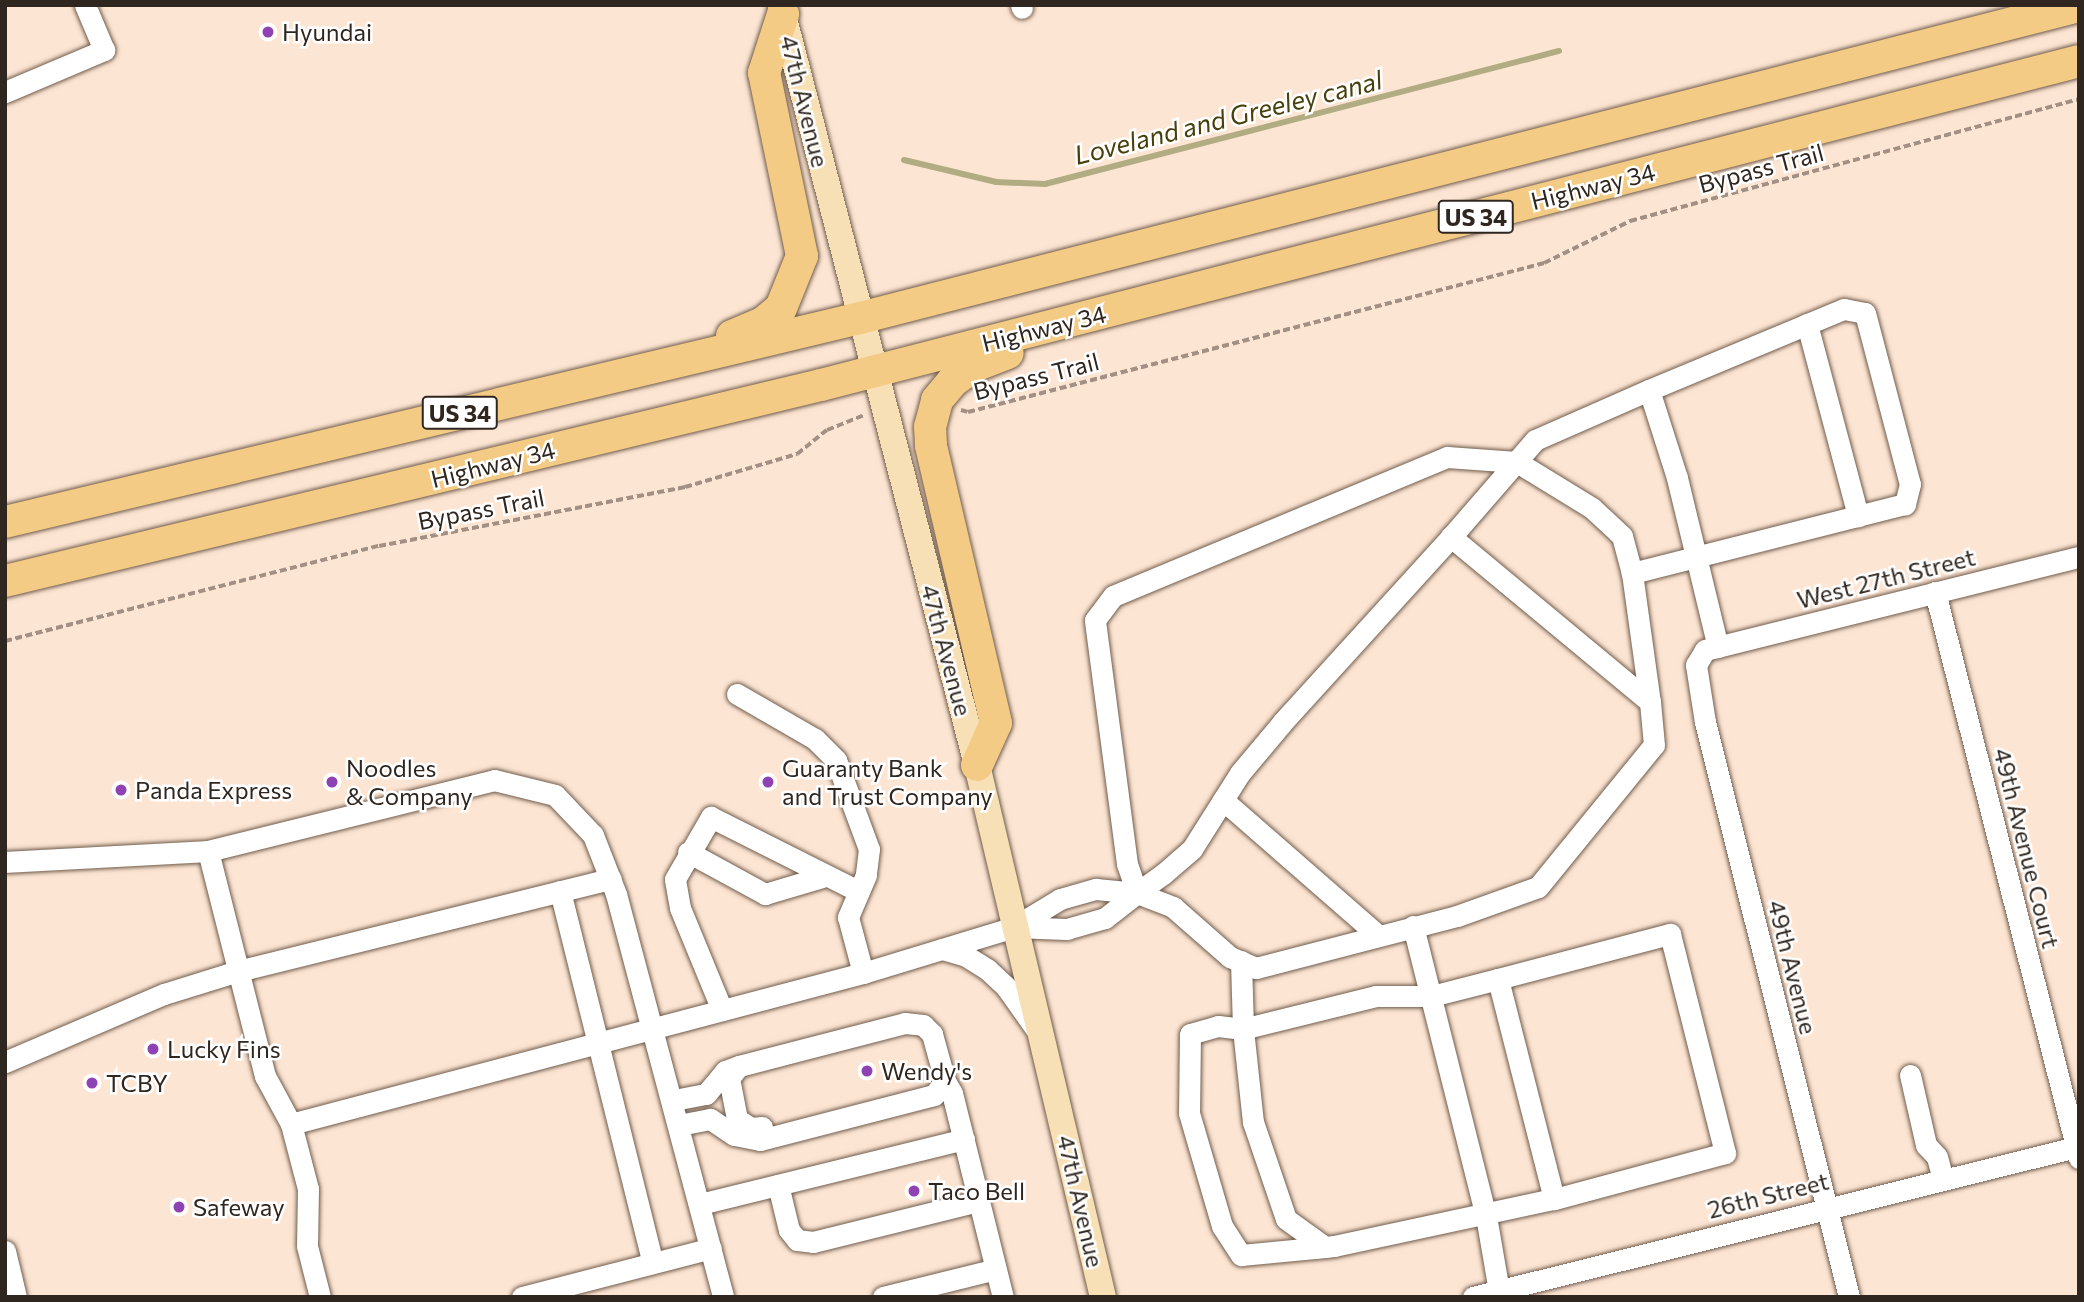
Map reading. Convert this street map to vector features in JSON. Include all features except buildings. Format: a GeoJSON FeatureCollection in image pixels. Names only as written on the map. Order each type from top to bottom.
{"type":"FeatureCollection","features":[{"type":"Feature","properties":{"kind":"highway","name":"US 34"},"geometry":{"type":"LineString","coordinates":[[5,522],[860,318],[2079,6]]}},
{"type":"Feature","properties":{"kind":"highway"},"geometry":{"type":"LineString","coordinates":[[561,390],[735,335],[763,323],[781,308],[796,279],[802,256],[764,73],[782,10]]}},
{"type":"Feature","properties":{"kind":"highway","name":"Highway 34"},"geometry":{"type":"LineString","coordinates":[[5,581],[874,371],[2079,61]]}},
{"type":"Feature","properties":{"kind":"highway"},"geometry":{"type":"LineString","coordinates":[[977,765],[996,723],[930,445],[937,400],[974,366],[999,356],[1270,270]]}},
{"type":"Feature","properties":{"kind":"main road","name":"47th Avenue"},"geometry":{"type":"LineString","coordinates":[[782,10],[977,765],[1104,1297]]}},
{"type":"Feature","properties":{"kind":"street"},"geometry":{"type":"LineString","coordinates":[[5,92],[104,50],[85,5]]}},
{"type":"Feature","properties":{"kind":"street"},"geometry":{"type":"LineString","coordinates":[[1014,927],[1080,925],[1105,918],[1192,849],[1223,800],[1282,723],[1535,440],[1844,309],[1865,313],[1910,484],[1905,504],[1632,573]]}},
{"type":"Feature","properties":{"kind":"street"},"geometry":{"type":"LineString","coordinates":[[1807,324],[1858,516]]}},
{"type":"Feature","properties":{"kind":"street"},"geometry":{"type":"LineString","coordinates":[[1649,390],[1696,557],[1711,648]]}},
{"type":"Feature","properties":{"kind":"street"},"geometry":{"type":"LineString","coordinates":[[291,1124],[863,973],[1014,927],[1072,896],[1096,890],[1137,893],[1173,907],[1241,961],[1256,968],[1413,926],[1538,887],[1654,745],[1632,573],[1622,536],[1592,508],[1517,462],[1447,457],[1113,596],[1095,620],[1127,864],[1137,893]]}},
{"type":"Feature","properties":{"kind":"street"},"geometry":{"type":"LineString","coordinates":[[1451,537],[1650,702]]}},
{"type":"Feature","properties":{"kind":"street","name":"West 27th Street"},"geometry":{"type":"LineString","coordinates":[[1711,648],[2079,557]]}},
{"type":"Feature","properties":{"kind":"street","name":"49th Avenue Court"},"geometry":{"type":"LineString","coordinates":[[1934,593],[2077,1153]]}},
{"type":"Feature","properties":{"kind":"street","name":"49th Avenue"},"geometry":{"type":"LineString","coordinates":[[1711,648],[1696,665],[1705,722],[1849,1297]]}},
{"type":"Feature","properties":{"kind":"street"},"geometry":{"type":"LineString","coordinates":[[737,694],[815,739],[836,760],[869,849],[866,875],[848,918],[863,973]]}},
{"type":"Feature","properties":{"kind":"street"},"geometry":{"type":"LineString","coordinates":[[5,862],[208,851],[494,780],[555,795],[593,835],[611,879],[656,1028],[723,1297]]}},
{"type":"Feature","properties":{"kind":"street"},"geometry":{"type":"LineString","coordinates":[[1223,800],[1378,935]]}},
{"type":"Feature","properties":{"kind":"street"},"geometry":{"type":"LineString","coordinates":[[722,1010],[680,908],[675,879],[710,817],[822,877],[858,891]]}},
{"type":"Feature","properties":{"kind":"street"},"geometry":{"type":"LineString","coordinates":[[208,851],[265,1076],[291,1124],[308,1189],[307,1246],[320,1297]]}},
{"type":"Feature","properties":{"kind":"street"},"geometry":{"type":"LineString","coordinates":[[688,852],[765,894],[822,877]]}},
{"type":"Feature","properties":{"kind":"street"},"geometry":{"type":"LineString","coordinates":[[5,1062],[164,995],[238,971],[611,879]]}},
{"type":"Feature","properties":{"kind":"street"},"geometry":{"type":"LineString","coordinates":[[560,891],[653,1263]]}},
{"type":"Feature","properties":{"kind":"street"},"geometry":{"type":"LineString","coordinates":[[1413,926],[1486,1216],[1499,1293]]}},
{"type":"Feature","properties":{"kind":"street"},"geometry":{"type":"LineString","coordinates":[[1670,934],[1725,1153],[1486,1216],[1325,1247],[1241,1255],[1222,1226],[1189,1113],[1190,1034],[1219,1026],[1243,1029],[1376,996],[1432,996],[1670,934]]}},
{"type":"Feature","properties":{"kind":"street"},"geometry":{"type":"LineString","coordinates":[[942,949],[964,955],[987,969],[1006,987],[1042,1038]]}},
{"type":"Feature","properties":{"kind":"street"},"geometry":{"type":"LineString","coordinates":[[1241,961],[1243,1029],[1253,1122],[1286,1219],[1325,1247]]}},
{"type":"Feature","properties":{"kind":"street"},"geometry":{"type":"LineString","coordinates":[[1498,979],[1554,1199]]}},
{"type":"Feature","properties":{"kind":"street"},"geometry":{"type":"LineString","coordinates":[[674,1101],[706,1094],[725,1071],[739,1066],[905,1023],[923,1025],[932,1034],[940,1088],[964,1139],[1003,1297]]}},
{"type":"Feature","properties":{"kind":"street"},"geometry":{"type":"LineString","coordinates":[[739,1066],[729,1078],[730,1097],[737,1119],[751,1128],[919,1086],[940,1088]]}},
{"type":"Feature","properties":{"kind":"street"},"geometry":{"type":"LineString","coordinates":[[1910,1075],[1926,1145],[1937,1157],[1943,1179]]}},
{"type":"Feature","properties":{"kind":"street"},"geometry":{"type":"LineString","coordinates":[[680,1125],[710,1119],[734,1135],[760,1140],[940,1088]]}},
{"type":"Feature","properties":{"kind":"street"},"geometry":{"type":"LineString","coordinates":[[700,1204],[964,1139]]}},
{"type":"Feature","properties":{"kind":"street","name":"26th Street"},"geometry":{"type":"LineString","coordinates":[[1473,1297],[1499,1293],[1943,1179],[2077,1153]]}},
{"type":"Feature","properties":{"kind":"street"},"geometry":{"type":"LineString","coordinates":[[778,1185],[789,1230],[797,1240],[813,1242],[979,1200]]}},
{"type":"Feature","properties":{"kind":"street"},"geometry":{"type":"LineString","coordinates":[[522,1297],[711,1248]]}},
{"type":"Feature","properties":{"kind":"street"},"geometry":{"type":"LineString","coordinates":[[5,1251],[16,1297]]}},
{"type":"Feature","properties":{"kind":"street"},"geometry":{"type":"LineString","coordinates":[[883,1297],[996,1269]]}},
{"type":"Feature","properties":{"kind":"path","name":"Bypass Trail"},"geometry":{"type":"LineString","coordinates":[[937,400],[968,412],[1544,262],[1630,221],[2079,99]]}},
{"type":"Feature","properties":{"kind":"path","name":"Bypass Trail"},"geometry":{"type":"LineString","coordinates":[[5,641],[379,546],[685,487],[797,454],[827,430],[883,408]]}},
{"type":"Feature","properties":{"kind":"waterway","name":"Loveland and Greeley canal"},"geometry":{"type":"LineString","coordinates":[[904,160],[996,182],[1045,184],[1559,51]]}},
{"type":"Feature","properties":{"kind":"place","name":"Hyundai"},"geometry":{"type":"Point","coordinates":[268,32]}},
{"type":"Feature","properties":{"kind":"place","name":"Noodles & Company"},"geometry":{"type":"Point","coordinates":[332,782]}},
{"type":"Feature","properties":{"kind":"place","name":"Guaranty Bank and Trust Company"},"geometry":{"type":"Point","coordinates":[768,782]}},
{"type":"Feature","properties":{"kind":"place","name":"Panda Express"},"geometry":{"type":"Point","coordinates":[121,790]}},
{"type":"Feature","properties":{"kind":"place","name":"Lucky Fins"},"geometry":{"type":"Point","coordinates":[153,1049]}},
{"type":"Feature","properties":{"kind":"place","name":"Wendy's"},"geometry":{"type":"Point","coordinates":[867,1071]}},
{"type":"Feature","properties":{"kind":"place","name":"TCBY"},"geometry":{"type":"Point","coordinates":[92,1083]}},
{"type":"Feature","properties":{"kind":"place","name":"Taco Bell"},"geometry":{"type":"Point","coordinates":[914,1191]}},
{"type":"Feature","properties":{"kind":"place","name":"Safeway"},"geometry":{"type":"Point","coordinates":[179,1207]}}]}
